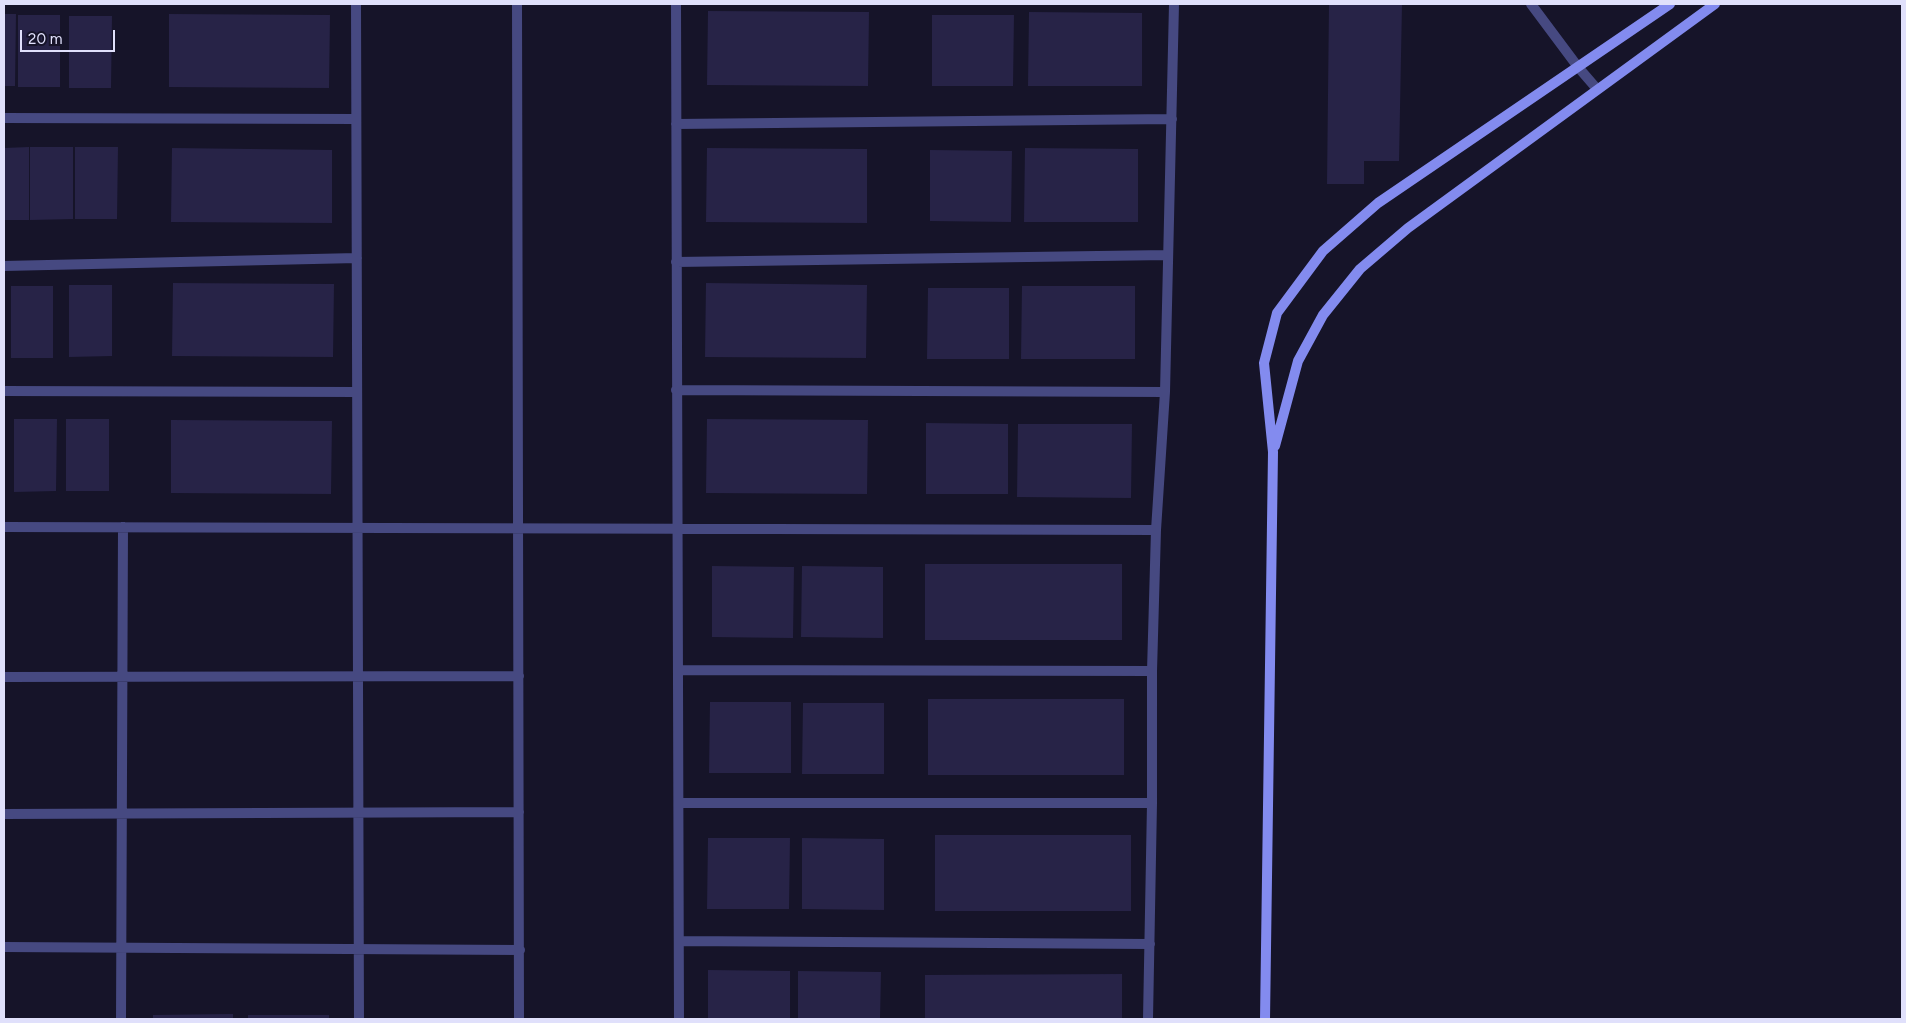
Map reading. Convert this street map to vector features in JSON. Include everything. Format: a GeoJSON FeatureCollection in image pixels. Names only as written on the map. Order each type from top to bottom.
{"type":"FeatureCollection","features":[{"type":"Feature","properties":{"kind":"street"},"geometry":{"type":"LineString","coordinates":[[356,4],[359,1019]]}},
{"type":"Feature","properties":{"kind":"street"},"geometry":{"type":"LineString","coordinates":[[517,4],[519,1019]]}},
{"type":"Feature","properties":{"kind":"street"},"geometry":{"type":"LineString","coordinates":[[676,4],[679,1019]]}},
{"type":"Feature","properties":{"kind":"street"},"geometry":{"type":"LineString","coordinates":[[1148,1019],[1152,803],[1152,672],[1156,530],[1165,392],[1174,4]]}},
{"type":"Feature","properties":{"kind":"street"},"geometry":{"type":"LineString","coordinates":[[1531,4],[1578,67],[1597,89]]}},
{"type":"Feature","properties":{"kind":"street"},"geometry":{"type":"LineString","coordinates":[[1265,1019],[1273,452],[1264,363],[1277,313],[1323,251],[1378,203],[1670,4]]}},
{"type":"Feature","properties":{"kind":"street"},"geometry":{"type":"LineString","coordinates":[[1273,452],[1298,361],[1323,315],[1360,269],[1408,228],[1715,4]]}},
{"type":"Feature","properties":{"kind":"street"},"geometry":{"type":"LineString","coordinates":[[4,118],[356,119]]}},
{"type":"Feature","properties":{"kind":"street"},"geometry":{"type":"LineString","coordinates":[[676,124],[1172,119]]}},
{"type":"Feature","properties":{"kind":"street"},"geometry":{"type":"LineString","coordinates":[[676,262],[1168,255]]}},
{"type":"Feature","properties":{"kind":"street"},"geometry":{"type":"LineString","coordinates":[[4,266],[357,258]]}},
{"type":"Feature","properties":{"kind":"street"},"geometry":{"type":"LineString","coordinates":[[676,390],[1165,392]]}},
{"type":"Feature","properties":{"kind":"street"},"geometry":{"type":"LineString","coordinates":[[4,391],[357,392]]}},
{"type":"Feature","properties":{"kind":"street"},"geometry":{"type":"LineString","coordinates":[[4,528],[123,526],[1156,530]]}},
{"type":"Feature","properties":{"kind":"street"},"geometry":{"type":"LineString","coordinates":[[121,1019],[123,526]]}},
{"type":"Feature","properties":{"kind":"street"},"geometry":{"type":"LineString","coordinates":[[678,670],[1152,672]]}},
{"type":"Feature","properties":{"kind":"street"},"geometry":{"type":"LineString","coordinates":[[4,677],[519,676]]}},
{"type":"Feature","properties":{"kind":"street"},"geometry":{"type":"LineString","coordinates":[[679,803],[1152,803]]}},
{"type":"Feature","properties":{"kind":"street"},"geometry":{"type":"LineString","coordinates":[[4,814],[519,812]]}},
{"type":"Feature","properties":{"kind":"street"},"geometry":{"type":"LineString","coordinates":[[679,941],[1150,944]]}},
{"type":"Feature","properties":{"kind":"street"},"geometry":{"type":"LineString","coordinates":[[4,947],[520,950]]}},
{"type":"Feature","properties":{"kind":"building"},"geometry":{"type":"Polygon","coordinates":[[[1329,4],[1402,4],[1399,161],[1364,161],[1364,184],[1327,184],[1329,4]]]}},
{"type":"Feature","properties":{"kind":"building"},"geometry":{"type":"Polygon","coordinates":[[[708,11],[869,12],[868,86],[707,85],[708,11]]]}},
{"type":"Feature","properties":{"kind":"building"},"geometry":{"type":"Polygon","coordinates":[[[1029,12],[1142,13],[1142,86],[1028,86],[1029,12]]]}},
{"type":"Feature","properties":{"kind":"building"},"geometry":{"type":"Polygon","coordinates":[[[4,14],[16,14],[15,86],[4,86],[4,14]]]}},
{"type":"Feature","properties":{"kind":"building"},"geometry":{"type":"Polygon","coordinates":[[[169,14],[330,15],[329,88],[169,87],[169,14]]]}},
{"type":"Feature","properties":{"kind":"building"},"geometry":{"type":"Polygon","coordinates":[[[18,15],[60,15],[60,87],[18,87],[18,15]]]}},
{"type":"Feature","properties":{"kind":"building"},"geometry":{"type":"Polygon","coordinates":[[[932,15],[1014,15],[1013,86],[932,86],[932,15]]]}},
{"type":"Feature","properties":{"kind":"building"},"geometry":{"type":"Polygon","coordinates":[[[69,16],[112,16],[111,88],[69,88],[69,16]]]}},
{"type":"Feature","properties":{"kind":"building"},"geometry":{"type":"Polygon","coordinates":[[[29,147],[29,220],[4,220],[4,148],[29,147]]]}},
{"type":"Feature","properties":{"kind":"building"},"geometry":{"type":"Polygon","coordinates":[[[30,147],[73,147],[73,219],[30,220],[30,147]]]}},
{"type":"Feature","properties":{"kind":"building"},"geometry":{"type":"Polygon","coordinates":[[[75,147],[118,147],[117,219],[75,219],[75,147]]]}},
{"type":"Feature","properties":{"kind":"building"},"geometry":{"type":"Polygon","coordinates":[[[172,148],[332,150],[332,223],[171,222],[172,148]]]}},
{"type":"Feature","properties":{"kind":"building"},"geometry":{"type":"Polygon","coordinates":[[[707,148],[867,149],[867,223],[706,222],[707,148]]]}},
{"type":"Feature","properties":{"kind":"building"},"geometry":{"type":"Polygon","coordinates":[[[1025,148],[1138,149],[1138,222],[1024,222],[1025,148]]]}},
{"type":"Feature","properties":{"kind":"building"},"geometry":{"type":"Polygon","coordinates":[[[930,150],[1012,151],[1011,222],[930,221],[930,150]]]}},
{"type":"Feature","properties":{"kind":"building"},"geometry":{"type":"Polygon","coordinates":[[[173,283],[334,284],[333,357],[172,356],[173,283]]]}},
{"type":"Feature","properties":{"kind":"building"},"geometry":{"type":"Polygon","coordinates":[[[706,283],[867,285],[866,358],[705,357],[706,283]]]}},
{"type":"Feature","properties":{"kind":"building"},"geometry":{"type":"Polygon","coordinates":[[[69,285],[112,285],[112,356],[69,357],[69,285]]]}},
{"type":"Feature","properties":{"kind":"building"},"geometry":{"type":"Polygon","coordinates":[[[11,286],[53,286],[53,358],[11,358],[11,286]]]}},
{"type":"Feature","properties":{"kind":"building"},"geometry":{"type":"Polygon","coordinates":[[[1022,286],[1135,286],[1135,359],[1021,359],[1022,286]]]}},
{"type":"Feature","properties":{"kind":"building"},"geometry":{"type":"Polygon","coordinates":[[[928,288],[1009,288],[1009,359],[927,359],[928,288]]]}},
{"type":"Feature","properties":{"kind":"building"},"geometry":{"type":"Polygon","coordinates":[[[14,419],[57,419],[56,491],[14,492],[14,419]]]}},
{"type":"Feature","properties":{"kind":"building"},"geometry":{"type":"Polygon","coordinates":[[[66,419],[109,419],[109,491],[66,491],[66,419]]]}},
{"type":"Feature","properties":{"kind":"building"},"geometry":{"type":"Polygon","coordinates":[[[707,419],[868,420],[867,494],[706,493],[707,419]]]}},
{"type":"Feature","properties":{"kind":"building"},"geometry":{"type":"Polygon","coordinates":[[[171,420],[332,421],[331,494],[171,493],[171,420]]]}},
{"type":"Feature","properties":{"kind":"building"},"geometry":{"type":"Polygon","coordinates":[[[926,423],[1008,424],[1008,494],[926,494],[926,423]]]}},
{"type":"Feature","properties":{"kind":"building"},"geometry":{"type":"Polygon","coordinates":[[[1018,424],[1132,424],[1131,498],[1017,497],[1018,424]]]}},
{"type":"Feature","properties":{"kind":"building"},"geometry":{"type":"Polygon","coordinates":[[[925,564],[1122,564],[1122,640],[925,640],[925,564]]]}},
{"type":"Feature","properties":{"kind":"building"},"geometry":{"type":"Polygon","coordinates":[[[712,566],[794,567],[793,638],[712,637],[712,566]]]}},
{"type":"Feature","properties":{"kind":"building"},"geometry":{"type":"Polygon","coordinates":[[[802,566],[883,567],[883,638],[801,637],[802,566]]]}},
{"type":"Feature","properties":{"kind":"building"},"geometry":{"type":"Polygon","coordinates":[[[928,699],[1124,699],[1124,775],[928,775],[928,699]]]}},
{"type":"Feature","properties":{"kind":"building"},"geometry":{"type":"Polygon","coordinates":[[[710,702],[791,702],[791,773],[709,773],[710,702]]]}},
{"type":"Feature","properties":{"kind":"building"},"geometry":{"type":"Polygon","coordinates":[[[803,703],[884,703],[884,774],[802,774],[803,703]]]}},
{"type":"Feature","properties":{"kind":"building"},"geometry":{"type":"Polygon","coordinates":[[[935,835],[1131,835],[1131,911],[935,911],[935,835]]]}},
{"type":"Feature","properties":{"kind":"building"},"geometry":{"type":"Polygon","coordinates":[[[708,838],[790,838],[789,909],[707,909],[708,838]]]}},
{"type":"Feature","properties":{"kind":"building"},"geometry":{"type":"Polygon","coordinates":[[[802,838],[884,839],[884,910],[802,909],[802,838]]]}},
{"type":"Feature","properties":{"kind":"building"},"geometry":{"type":"Polygon","coordinates":[[[708,970],[790,971],[790,1019],[708,1019],[708,970]]]}},
{"type":"Feature","properties":{"kind":"building"},"geometry":{"type":"Polygon","coordinates":[[[798,971],[881,972],[880,1019],[798,1019],[798,971]]]}},
{"type":"Feature","properties":{"kind":"building"},"geometry":{"type":"Polygon","coordinates":[[[1122,974],[1122,1019],[925,1019],[925,975],[1122,974]]]}},
{"type":"Feature","properties":{"kind":"building"},"geometry":{"type":"Polygon","coordinates":[[[233,1014],[233,1019],[153,1019],[153,1015],[233,1014]]]}},
{"type":"Feature","properties":{"kind":"building"},"geometry":{"type":"Polygon","coordinates":[[[248,1015],[329,1015],[329,1019],[248,1019],[248,1015]]]}}]}
